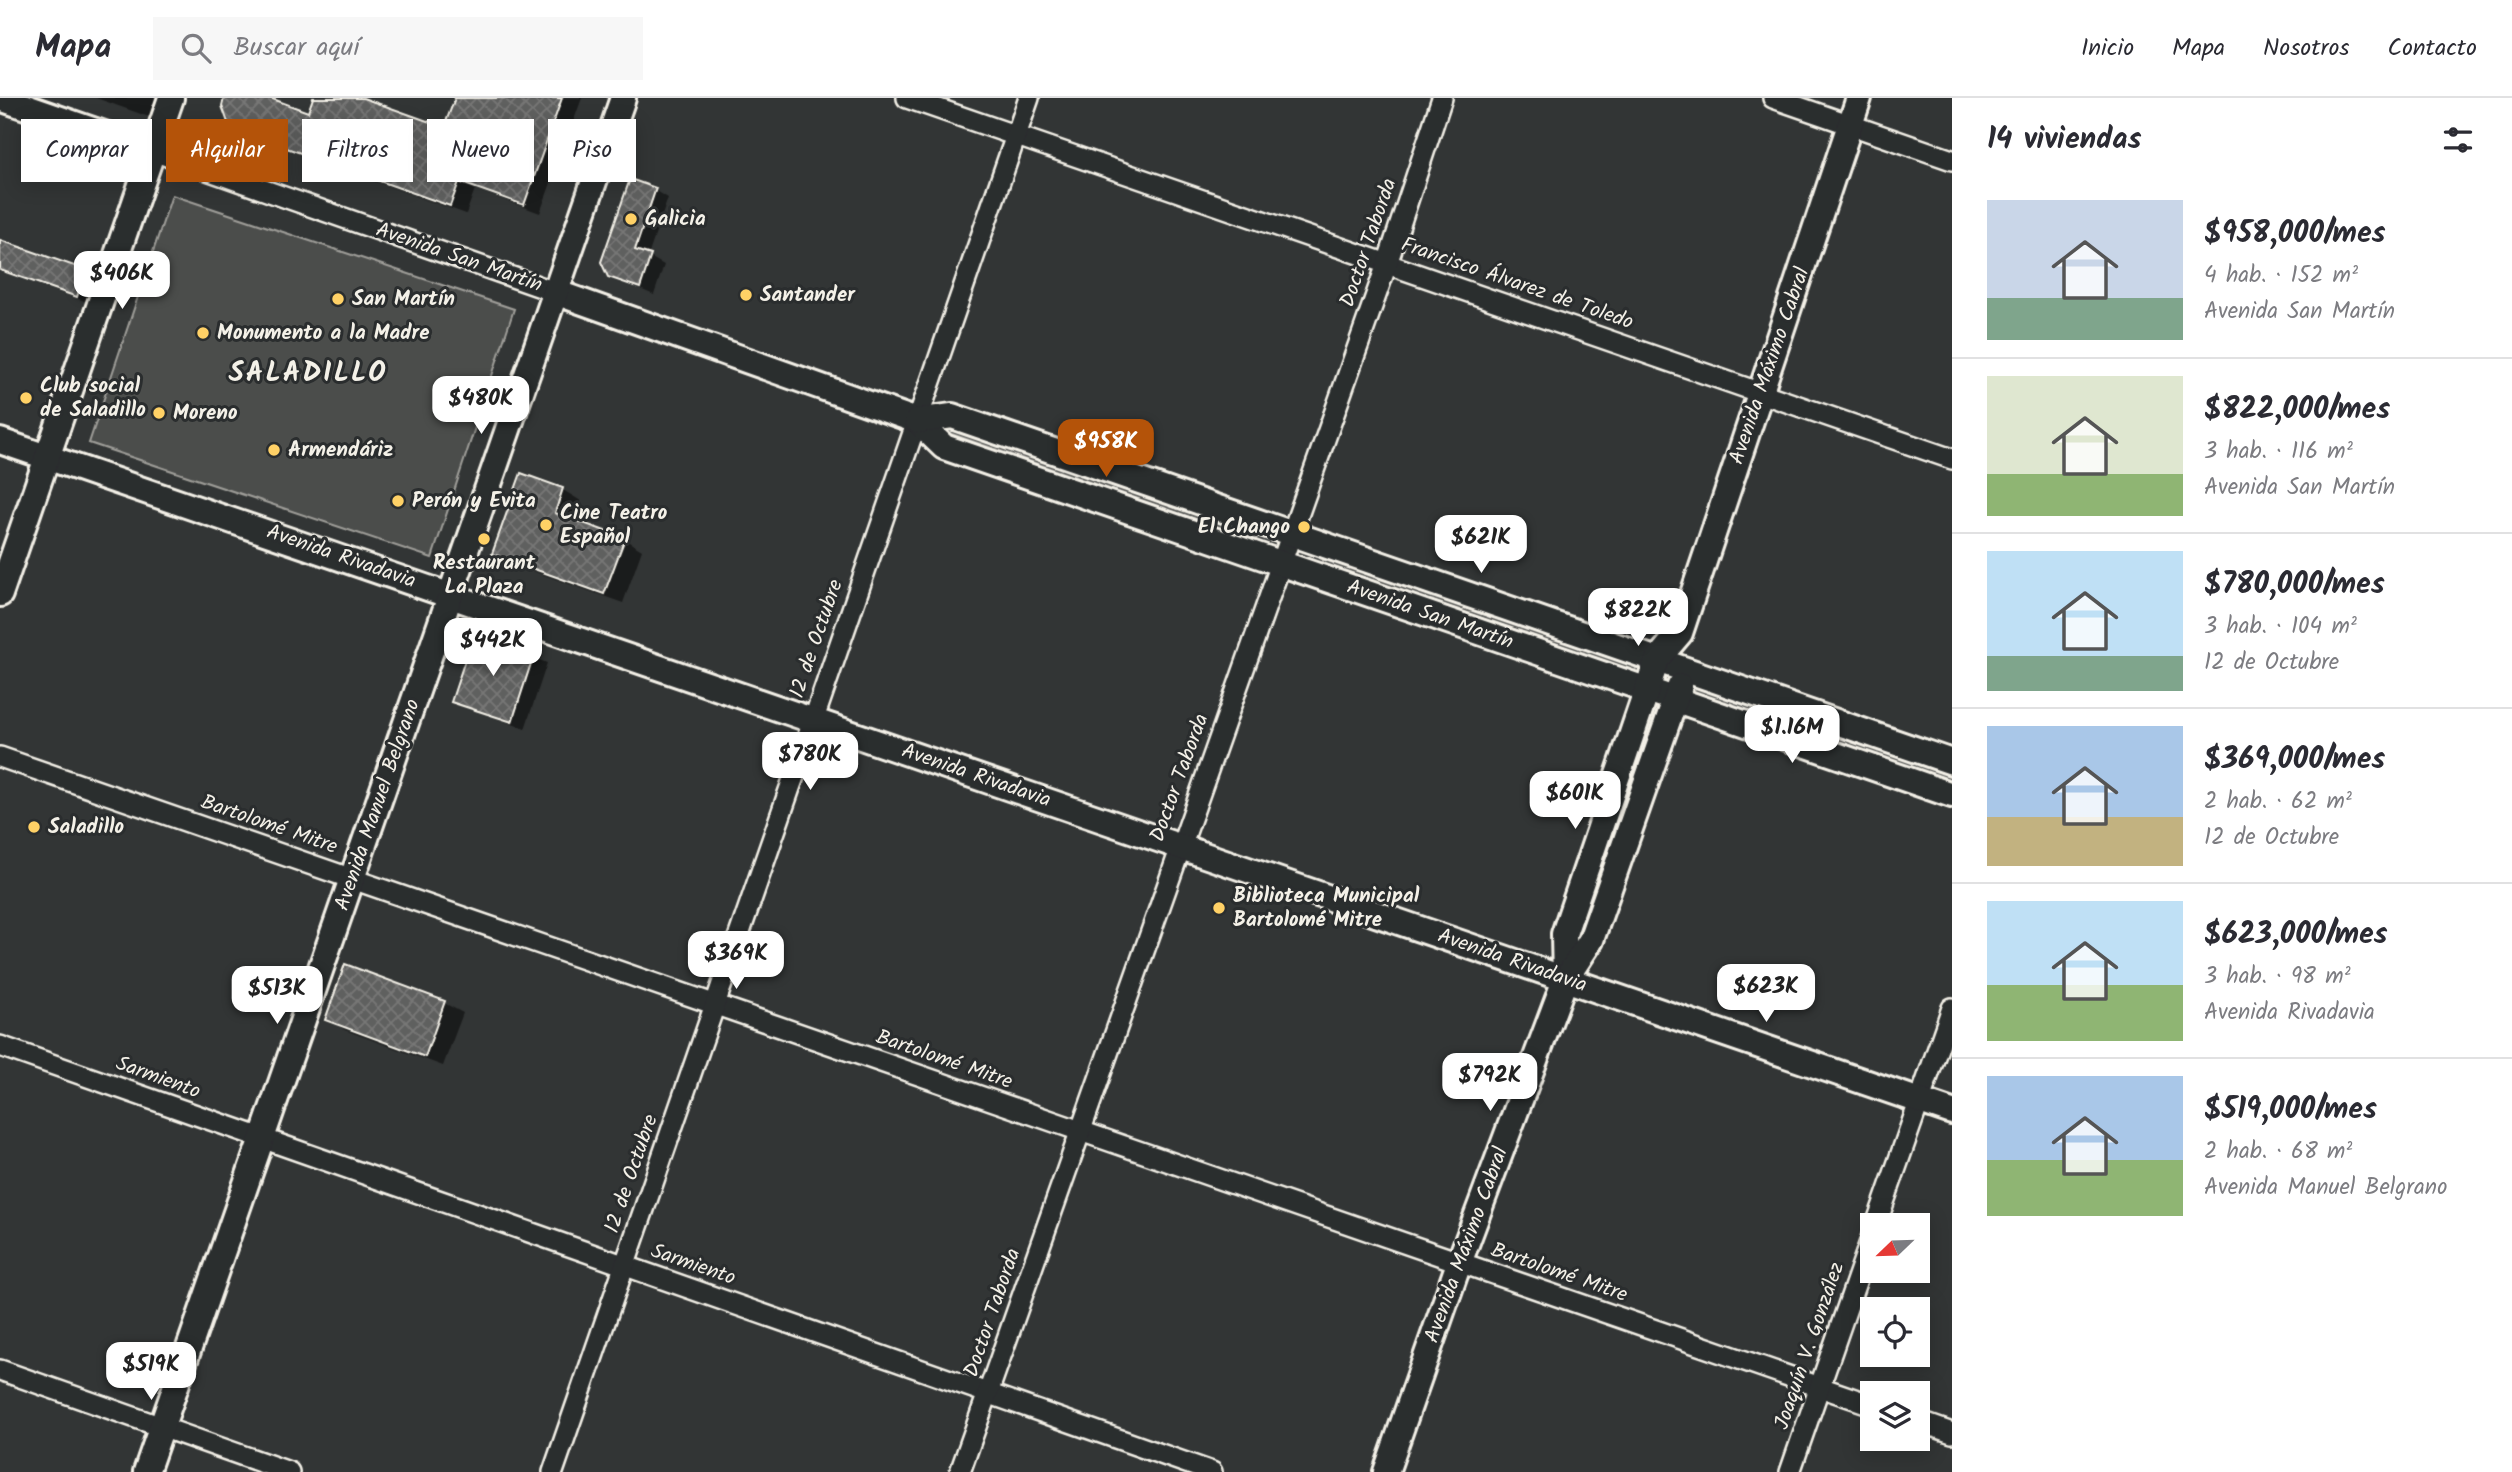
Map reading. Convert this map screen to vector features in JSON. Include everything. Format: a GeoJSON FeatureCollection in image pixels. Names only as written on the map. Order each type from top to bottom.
{"type":"FeatureCollection","features":[{"type":"Feature","properties":{"kind":"main road","name":"Avenida San Martín"},"geometry":{"type":"LineString","coordinates":[[0,98],[153,150]]}},
{"type":"Feature","properties":{"kind":"main road"},"geometry":{"type":"LineString","coordinates":[[0,594],[171,98]]}},
{"type":"Feature","properties":{"kind":"main road","name":"Avenida Manuel Belgrano"},"geometry":{"type":"LineString","coordinates":[[146,1472],[623,98]]}},
{"type":"Feature","properties":{"kind":"main road","name":"Avenida Máximo Cabral"},"geometry":{"type":"LineString","coordinates":[[1565,980],[1564,933],[1657,660],[1680,633],[1859,98]]}},
{"type":"Feature","properties":{"kind":"main road","name":"Avenida San Martín"},"geometry":{"type":"LineString","coordinates":[[555,292],[917,421],[944,447],[1952,795]]}},
{"type":"Feature","properties":{"kind":"main road","name":"Avenida San Martín"},"geometry":{"type":"LineString","coordinates":[[917,421],[952,416],[1952,762]]}},
{"type":"Feature","properties":{"kind":"main road","name":"Avenida Rivadavia"},"geometry":{"type":"LineString","coordinates":[[0,441],[1952,1112]]}},
{"type":"Feature","properties":{"kind":"main road","name":"Avenida Máximo Cabral"},"geometry":{"type":"LineString","coordinates":[[1386,1472],[1459,1263],[1565,980],[1591,940],[1677,701],[1685,669],[1680,633]]}},
{"type":"Feature","properties":{"kind":"street","name":"Francisco Álvarez de Toledo"},"geometry":{"type":"LineString","coordinates":[[907,98],[1952,459]]}},
{"type":"Feature","properties":{"kind":"street","name":"12 de Octubre"},"geometry":{"type":"LineString","coordinates":[[553,1472],[1028,98]]}},
{"type":"Feature","properties":{"kind":"street","name":"Doctor Taborda"},"geometry":{"type":"LineString","coordinates":[[960,1472],[1387,264],[1442,98]]}},
{"type":"Feature","properties":{"kind":"street"},"geometry":{"type":"LineString","coordinates":[[1773,98],[1952,160]]}},
{"type":"Feature","properties":{"kind":"street","name":"Avenida San Martín"},"geometry":{"type":"LineString","coordinates":[[153,150],[555,292]]}},
{"type":"Feature","properties":{"kind":"street","name":"Bartolomé Mitre"},"geometry":{"type":"LineString","coordinates":[[0,757],[1860,1401]]}},
{"type":"Feature","properties":{"kind":"street"},"geometry":{"type":"LineString","coordinates":[[1880,1213],[1952,1008]]}},
{"type":"Feature","properties":{"kind":"street","name":"Sarmiento"},"geometry":{"type":"LineString","coordinates":[[0,1046],[1212,1472]]}},
{"type":"Feature","properties":{"kind":"street","name":"Joaquín V. González"},"geometry":{"type":"LineString","coordinates":[[1790,1472],[1860,1271]]}},
{"type":"Feature","properties":{"kind":"street"},"geometry":{"type":"LineString","coordinates":[[0,1370],[289,1472]]}},
{"type":"Feature","properties":{"kind":"street"},"geometry":{"type":"LineString","coordinates":[[1930,1425],[1952,1433]]}},
{"type":"Feature","properties":{"kind":"green space"},"geometry":{"type":"Polygon","coordinates":[[[172,195],[514,309],[432,558],[89,443],[172,195]]]}},
{"type":"Feature","properties":{"kind":"green space"},"geometry":{"type":"Polygon","coordinates":[[[945,426],[1258,534],[1256,540],[943,431],[945,426]]]}},
{"type":"Feature","properties":{"kind":"green space"},"geometry":{"type":"Polygon","coordinates":[[[1324,557],[1637,666],[1635,671],[1322,563],[1324,557]]]}},
{"type":"Feature","properties":{"kind":"green space"},"geometry":{"type":"Polygon","coordinates":[[[1693,686],[1952,776],[1952,782],[1691,692],[1693,686]]]}},
{"type":"Feature","properties":{"kind":"green space"},"geometry":{"type":"Polygon","coordinates":[[[1651,716],[1656,718],[1582,931],[1578,929],[1651,716]]]}},
{"type":"Feature","properties":{"kind":"building"},"geometry":{"type":"Polygon","coordinates":[[[224,98],[270,98],[308,112],[313,98],[363,98],[427,121],[427,182],[459,182],[450,206],[382,182],[413,182],[413,119],[302,119],[302,154],[288,149],[288,119],[227,119],[222,106],[224,98]]]}},
{"type":"Feature","properties":{"kind":"building"},"geometry":{"type":"Polygon","coordinates":[[[455,98],[562,98],[555,119],[548,119],[548,137],[534,177],[534,119],[447,119],[455,98]]]}},
{"type":"Feature","properties":{"kind":"building","name":"Galicia"},"geometry":{"type":"Polygon","coordinates":[[[636,181],[656,188],[635,250],[651,255],[640,288],[608,277],[601,262],[629,182],[636,181]]]}},
{"type":"Feature","properties":{"kind":"building"},"geometry":{"type":"Polygon","coordinates":[[[459,182],[532,182],[524,205],[459,182]]]}},
{"type":"Feature","properties":{"kind":"building"},"geometry":{"type":"Polygon","coordinates":[[[0,240],[86,270],[77,297],[0,270],[0,240]]]}},
{"type":"Feature","properties":{"kind":"building","name":"Cine Teatro Español"},"geometry":{"type":"Polygon","coordinates":[[[521,473],[563,488],[555,513],[625,538],[604,594],[492,554],[521,473]]]}},
{"type":"Feature","properties":{"kind":"building"},"geometry":{"type":"Polygon","coordinates":[[[474,633],[534,654],[512,722],[451,702],[474,633]]]}},
{"type":"Feature","properties":{"kind":"building"},"geometry":{"type":"Polygon","coordinates":[[[345,964],[445,1001],[425,1057],[325,1020],[345,964]]]}},
{"type":"Feature","properties":{"kind":"place","name":"Galicia"},"geometry":{"type":"Point","coordinates":[631,219]}},
{"type":"Feature","properties":{"kind":"place","name":"Santander"},"geometry":{"type":"Point","coordinates":[746,295]}},
{"type":"Feature","properties":{"kind":"place","name":"San Martín"},"geometry":{"type":"Point","coordinates":[338,299]}},
{"type":"Feature","properties":{"kind":"place","name":"Monumento a la Madre"},"geometry":{"type":"Point","coordinates":[203,333]}},
{"type":"Feature","properties":{"kind":"place","name":"Club social de Saladillo"},"geometry":{"type":"Point","coordinates":[26,398]}},
{"type":"Feature","properties":{"kind":"place","name":"Moreno"},"geometry":{"type":"Point","coordinates":[159,413]}},
{"type":"Feature","properties":{"kind":"place","name":"Armendáriz"},"geometry":{"type":"Point","coordinates":[274,450]}},
{"type":"Feature","properties":{"kind":"place","name":"Perón y Evita"},"geometry":{"type":"Point","coordinates":[398,501]}},
{"type":"Feature","properties":{"kind":"place","name":"Cine Teatro Español"},"geometry":{"type":"Point","coordinates":[546,525]}},
{"type":"Feature","properties":{"kind":"place","name":"El Chango"},"geometry":{"type":"Point","coordinates":[1304,527]}},
{"type":"Feature","properties":{"kind":"place","name":"Restaurant La Plaza"},"geometry":{"type":"Point","coordinates":[484,539]}},
{"type":"Feature","properties":{"kind":"place","name":"Saladillo"},"geometry":{"type":"Point","coordinates":[34,827]}},
{"type":"Feature","properties":{"kind":"place","name":"Biblioteca Municipal Bartolomé Mitre"},"geometry":{"type":"Point","coordinates":[1219,908]}},
{"type":"Feature","properties":{"kind":"district","name":"SALADILLO"},"geometry":{"type":"Point","coordinates":[308,373]}}]}
